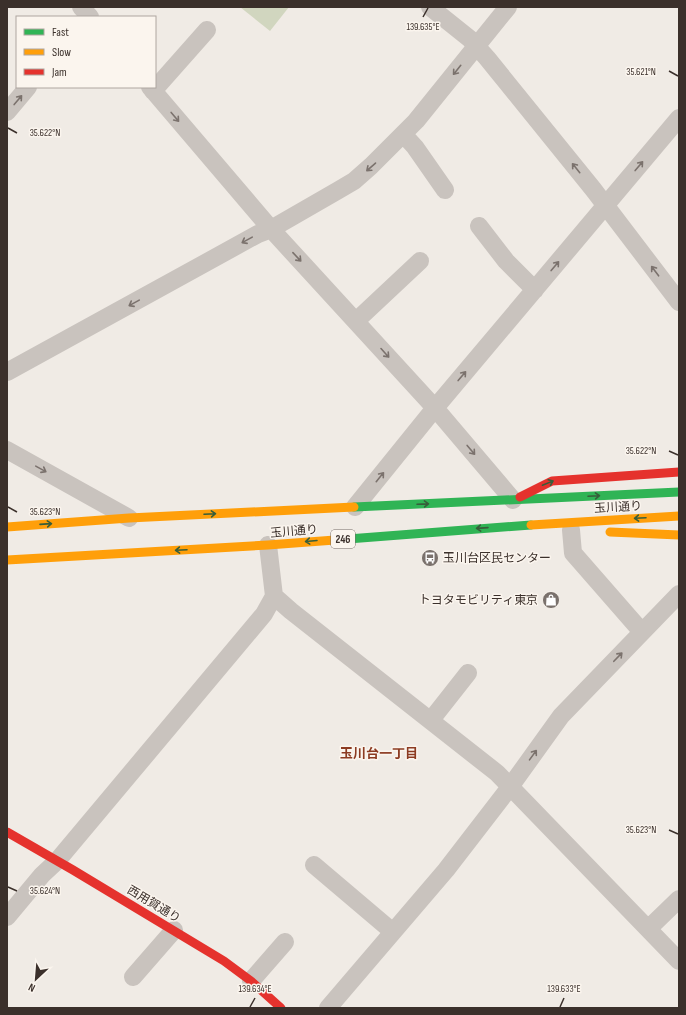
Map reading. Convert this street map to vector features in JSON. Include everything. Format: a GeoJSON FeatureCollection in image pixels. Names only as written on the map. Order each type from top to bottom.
{"type":"FeatureCollection","features":[{"type":"Feature","properties":{"kind":"main road"},"geometry":{"type":"LineString","coordinates":[[513,500],[552,480],[679,472]]}},
{"type":"Feature","properties":{"kind":"main road","name":"玉川通り"},"geometry":{"type":"LineString","coordinates":[[7,527],[129,518],[679,492]]}},
{"type":"Feature","properties":{"kind":"main road","name":"玉川通り"},"geometry":{"type":"LineString","coordinates":[[7,560],[268,545],[505,526],[679,516]]}},
{"type":"Feature","properties":{"kind":"main road","name":"246"},"geometry":{"type":"LineString","coordinates":[[505,526],[579,530]]}},
{"type":"Feature","properties":{"kind":"main road"},"geometry":{"type":"LineString","coordinates":[[602,532],[679,535]]}},
{"type":"Feature","properties":{"kind":"main road","name":"西用賀通り"},"geometry":{"type":"LineString","coordinates":[[7,832],[224,961],[251,981],[281,1008]]}},
{"type":"Feature","properties":{"kind":"street"},"geometry":{"type":"LineString","coordinates":[[430,7],[476,46],[606,207],[679,302]]}},
{"type":"Feature","properties":{"kind":"street"},"geometry":{"type":"LineString","coordinates":[[7,372],[258,234],[271,229],[354,181],[404,135],[508,7]]}},
{"type":"Feature","properties":{"kind":"street"},"geometry":{"type":"LineString","coordinates":[[156,85],[207,30]]}},
{"type":"Feature","properties":{"kind":"street"},"geometry":{"type":"LineString","coordinates":[[7,112],[27,88]]}},
{"type":"Feature","properties":{"kind":"street"},"geometry":{"type":"LineString","coordinates":[[152,89],[271,229],[435,408],[513,500]]}},
{"type":"Feature","properties":{"kind":"street"},"geometry":{"type":"LineString","coordinates":[[355,507],[435,408],[606,207],[679,118]]}},
{"type":"Feature","properties":{"kind":"street"},"geometry":{"type":"LineString","coordinates":[[404,135],[415,147],[445,190]]}},
{"type":"Feature","properties":{"kind":"street"},"geometry":{"type":"LineString","coordinates":[[479,226],[506,261],[535,290]]}},
{"type":"Feature","properties":{"kind":"street"},"geometry":{"type":"LineString","coordinates":[[356,321],[420,261]]}},
{"type":"Feature","properties":{"kind":"street"},"geometry":{"type":"LineString","coordinates":[[7,450],[129,518]]}},
{"type":"Feature","properties":{"kind":"street"},"geometry":{"type":"LineString","coordinates":[[579,530],[573,554],[642,632]]}},
{"type":"Feature","properties":{"kind":"street"},"geometry":{"type":"LineString","coordinates":[[7,917],[42,875],[57,861],[264,614],[274,596],[268,545]]}},
{"type":"Feature","properties":{"kind":"street"},"geometry":{"type":"LineString","coordinates":[[328,1008],[446,870],[510,787],[561,716],[679,594]]}},
{"type":"Feature","properties":{"kind":"street"},"geometry":{"type":"LineString","coordinates":[[274,596],[290,611],[497,773],[679,961]]}},
{"type":"Feature","properties":{"kind":"street"},"geometry":{"type":"LineString","coordinates":[[431,720],[468,673]]}},
{"type":"Feature","properties":{"kind":"street"},"geometry":{"type":"LineString","coordinates":[[314,865],[393,932]]}},
{"type":"Feature","properties":{"kind":"street"},"geometry":{"type":"LineString","coordinates":[[648,929],[679,899]]}},
{"type":"Feature","properties":{"kind":"street"},"geometry":{"type":"LineString","coordinates":[[133,977],[174,930]]}},
{"type":"Feature","properties":{"kind":"street"},"geometry":{"type":"LineString","coordinates":[[251,981],[285,942]]}},
{"type":"Feature","properties":{"kind":"green space"},"geometry":{"type":"Polygon","coordinates":[[[240,7],[289,7],[270,31],[240,7]]]}},
{"type":"Feature","properties":{"kind":"traffic: fast"},"geometry":{"type":"LineString","coordinates":[[354,507],[679,492]]}},
{"type":"Feature","properties":{"kind":"traffic: fast"},"geometry":{"type":"LineString","coordinates":[[335,540],[531,525]]}},
{"type":"Feature","properties":{"kind":"traffic: slow"},"geometry":{"type":"LineString","coordinates":[[7,527],[129,518],[354,507]]}},
{"type":"Feature","properties":{"kind":"traffic: slow"},"geometry":{"type":"LineString","coordinates":[[531,525],[679,516]]}},
{"type":"Feature","properties":{"kind":"traffic: slow"},"geometry":{"type":"LineString","coordinates":[[610,532],[679,535]]}},
{"type":"Feature","properties":{"kind":"traffic: slow"},"geometry":{"type":"LineString","coordinates":[[7,560],[335,540]]}},
{"type":"Feature","properties":{"kind":"traffic: jam"},"geometry":{"type":"LineString","coordinates":[[520,497],[552,481],[679,472]]}},
{"type":"Feature","properties":{"kind":"traffic: jam"},"geometry":{"type":"LineString","coordinates":[[7,832],[224,961],[251,981],[281,1008]]}},
{"type":"Feature","properties":{"kind":"place","name":"玉川台区民センター"},"geometry":{"type":"Point","coordinates":[430,558]}},
{"type":"Feature","properties":{"kind":"place","name":"トヨタモビリティ東京"},"geometry":{"type":"Point","coordinates":[551,600]}},
{"type":"Feature","properties":{"kind":"district","name":"玉川台一丁目"},"geometry":{"type":"Point","coordinates":[379,753]}}]}
